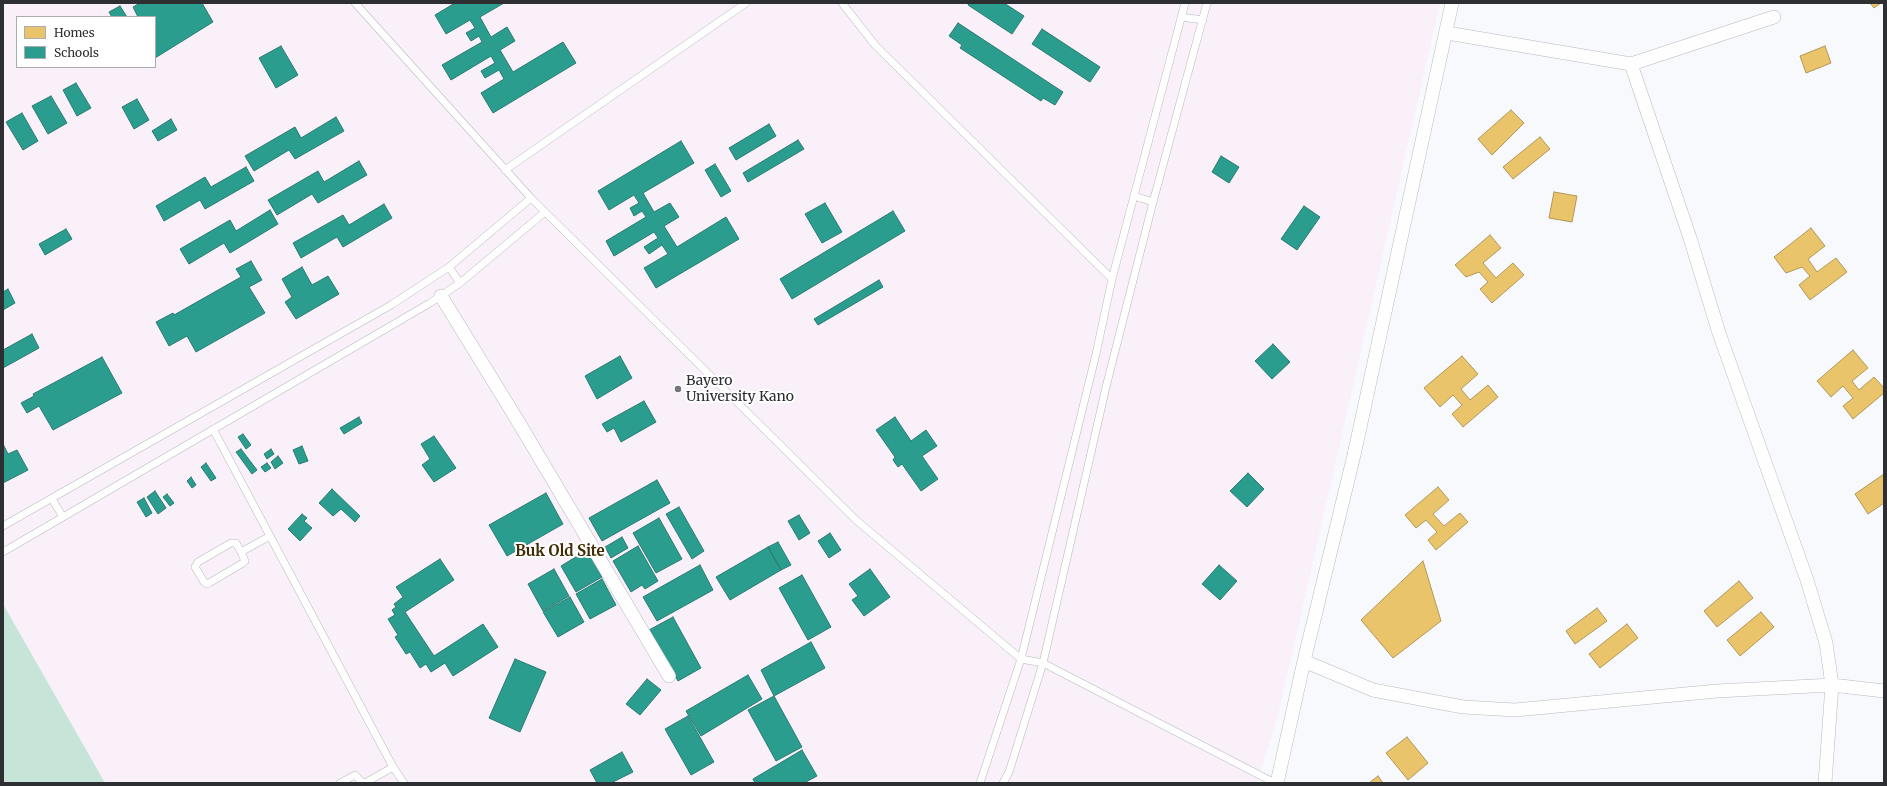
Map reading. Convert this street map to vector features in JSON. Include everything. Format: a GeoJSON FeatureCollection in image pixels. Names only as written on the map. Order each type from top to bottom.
{"type":"FeatureCollection","features":[{"type":"Feature","properties":{"kind":"street"},"geometry":{"type":"LineString","coordinates":[[1276,783],[1354,455],[1377,342],[1452,3]]}},
{"type":"Feature","properties":{"kind":"street"},"geometry":{"type":"LineString","coordinates":[[1446,33],[1631,64],[1774,17]]}},
{"type":"Feature","properties":{"kind":"street"},"geometry":{"type":"LineString","coordinates":[[1631,64],[1690,238],[1719,333],[1807,580],[1826,643],[1832,685],[1825,783]]}},
{"type":"Feature","properties":{"kind":"street"},"geometry":{"type":"LineString","coordinates":[[440,296],[519,423],[669,676]]}},
{"type":"Feature","properties":{"kind":"street"},"geometry":{"type":"LineString","coordinates":[[1304,661],[1373,690],[1463,707],[1514,710],[1717,691],[1832,685],[1884,691]]}},
{"type":"Feature","properties":{"kind":"lane"},"geometry":{"type":"LineString","coordinates":[[355,3],[531,198],[856,520],[1021,659],[1043,664],[1276,783]]}},
{"type":"Feature","properties":{"kind":"lane"},"geometry":{"type":"LineString","coordinates":[[505,170],[746,3]]}},
{"type":"Feature","properties":{"kind":"lane"},"geometry":{"type":"LineString","coordinates":[[842,3],[875,45],[1112,279]]}},
{"type":"Feature","properties":{"kind":"lane"},"geometry":{"type":"LineString","coordinates":[[980,783],[1021,659],[1096,354],[1112,279],[1185,3]]}},
{"type":"Feature","properties":{"kind":"lane"},"geometry":{"type":"LineString","coordinates":[[1003,783],[1009,772],[1043,664],[1106,387],[1153,202],[1207,3]]}},
{"type":"Feature","properties":{"kind":"lane"},"geometry":{"type":"LineString","coordinates":[[1181,17],[1203,20]]}},
{"type":"Feature","properties":{"kind":"lane"},"geometry":{"type":"LineString","coordinates":[[1134,196],[1153,202]]}},
{"type":"Feature","properties":{"kind":"lane"},"geometry":{"type":"LineString","coordinates":[[3,526],[391,305],[449,267],[531,198]]}},
{"type":"Feature","properties":{"kind":"lane"},"geometry":{"type":"LineString","coordinates":[[3,552],[440,296],[460,283],[545,212]]}},
{"type":"Feature","properties":{"kind":"lane"},"geometry":{"type":"LineString","coordinates":[[449,267],[460,283]]}},
{"type":"Feature","properties":{"kind":"lane"},"geometry":{"type":"LineString","coordinates":[[213,429],[393,767],[404,783]]}},
{"type":"Feature","properties":{"kind":"lane"},"geometry":{"type":"LineString","coordinates":[[52,499],[63,517]]}},
{"type":"Feature","properties":{"kind":"lane"},"geometry":{"type":"LineString","coordinates":[[241,552],[270,536]]}},
{"type":"Feature","properties":{"kind":"lane"},"geometry":{"type":"LineString","coordinates":[[231,543],[236,543],[241,552],[245,561],[243,564],[209,584],[204,582],[195,567],[198,562],[231,543]]}},
{"type":"Feature","properties":{"kind":"lane"},"geometry":{"type":"LineString","coordinates":[[340,783],[356,775],[364,783],[393,767]]}},
{"type":"Feature","properties":{"kind":"shaded area","name":"Bayero University Kano"},"geometry":{"type":"Polygon","coordinates":[[[3,3],[1440,3],[1279,711],[1257,783],[3,783],[3,3]]]}},
{"type":"Feature","properties":{"kind":"green space"},"geometry":{"type":"Polygon","coordinates":[[[3,604],[105,783],[3,783],[3,604]]]}},
{"type":"Feature","properties":{"kind":"building: Homes"},"geometry":{"type":"Polygon","coordinates":[[[1870,3],[1881,3],[1874,8],[1870,3]]]}},
{"type":"Feature","properties":{"kind":"building: Homes"},"geometry":{"type":"Polygon","coordinates":[[[1825,46],[1831,63],[1806,73],[1800,56],[1825,46]]]}},
{"type":"Feature","properties":{"kind":"building: Homes"},"geometry":{"type":"Polygon","coordinates":[[[1511,110],[1524,123],[1492,155],[1478,139],[1511,110]]]}},
{"type":"Feature","properties":{"kind":"building: Homes"},"geometry":{"type":"Polygon","coordinates":[[[1540,137],[1550,149],[1513,179],[1503,167],[1540,137]]]}},
{"type":"Feature","properties":{"kind":"building: Homes"},"geometry":{"type":"Polygon","coordinates":[[[1554,192],[1577,196],[1572,222],[1549,218],[1554,192]]]}},
{"type":"Feature","properties":{"kind":"building: Homes"},"geometry":{"type":"Polygon","coordinates":[[[1811,228],[1825,246],[1808,259],[1817,272],[1836,258],[1847,272],[1810,300],[1799,285],[1810,276],[1802,267],[1786,273],[1774,257],[1811,228]]]}},
{"type":"Feature","properties":{"kind":"building: Homes"},"geometry":{"type":"Polygon","coordinates":[[[1490,235],[1501,248],[1483,263],[1496,278],[1513,263],[1524,275],[1492,303],[1480,289],[1488,282],[1479,272],[1466,277],[1455,265],[1490,235]]]}},
{"type":"Feature","properties":{"kind":"building: Homes"},"geometry":{"type":"Polygon","coordinates":[[[1853,350],[1868,368],[1852,381],[1859,390],[1874,377],[1884,388],[1884,393],[1853,419],[1843,406],[1853,398],[1843,386],[1831,397],[1817,381],[1853,350]]]}},
{"type":"Feature","properties":{"kind":"building: Homes"},"geometry":{"type":"Polygon","coordinates":[[[1462,356],[1478,374],[1461,389],[1470,400],[1488,385],[1498,397],[1463,427],[1452,414],[1462,405],[1453,395],[1440,407],[1424,388],[1462,356]]]}},
{"type":"Feature","properties":{"kind":"building: Homes"},"geometry":{"type":"Polygon","coordinates":[[[1884,474],[1884,503],[1868,514],[1855,494],[1884,474]]]}},
{"type":"Feature","properties":{"kind":"building: Homes"},"geometry":{"type":"Polygon","coordinates":[[[1438,487],[1449,500],[1433,514],[1444,526],[1460,513],[1468,522],[1436,550],[1428,540],[1437,532],[1426,520],[1416,528],[1405,515],[1438,487]]]}},
{"type":"Feature","properties":{"kind":"building: Homes"},"geometry":{"type":"Polygon","coordinates":[[[1423,561],[1441,621],[1393,658],[1361,620],[1423,561]]]}},
{"type":"Feature","properties":{"kind":"building: Homes"},"geometry":{"type":"Polygon","coordinates":[[[1739,581],[1753,598],[1717,627],[1704,611],[1739,581]]]}},
{"type":"Feature","properties":{"kind":"building: Homes"},"geometry":{"type":"Polygon","coordinates":[[[1597,608],[1607,621],[1575,644],[1566,631],[1597,608]]]}},
{"type":"Feature","properties":{"kind":"building: Homes"},"geometry":{"type":"Polygon","coordinates":[[[1761,612],[1774,627],[1740,656],[1727,640],[1761,612]]]}},
{"type":"Feature","properties":{"kind":"building: Homes"},"geometry":{"type":"Polygon","coordinates":[[[1627,624],[1638,638],[1600,668],[1589,654],[1627,624]]]}},
{"type":"Feature","properties":{"kind":"building: Homes"},"geometry":{"type":"Polygon","coordinates":[[[1407,737],[1428,763],[1408,780],[1386,753],[1407,737]]]}},
{"type":"Feature","properties":{"kind":"building: Homes"},"geometry":{"type":"Polygon","coordinates":[[[1378,776],[1383,783],[1369,783],[1378,776]]]}},
{"type":"Feature","properties":{"kind":"building: Schools"},"geometry":{"type":"Polygon","coordinates":[[[140,3],[202,3],[213,22],[156,57],[156,16],[138,16],[133,7],[140,3]]]}},
{"type":"Feature","properties":{"kind":"building: Schools"},"geometry":{"type":"Polygon","coordinates":[[[455,3],[504,3],[480,17],[491,37],[507,27],[515,41],[500,50],[513,72],[563,42],[576,63],[493,113],[481,93],[504,79],[499,70],[485,78],[481,71],[495,63],[491,56],[451,80],[442,65],[482,42],[479,36],[471,41],[466,33],[475,28],[470,20],[446,34],[435,15],[455,3]]]}},
{"type":"Feature","properties":{"kind":"building: Schools"},"geometry":{"type":"Polygon","coordinates":[[[969,3],[1004,3],[1024,16],[1012,34],[968,5],[969,3]]]}},
{"type":"Feature","properties":{"kind":"building: Schools"},"geometry":{"type":"Polygon","coordinates":[[[120,6],[126,16],[111,16],[109,12],[120,6]]]}},
{"type":"Feature","properties":{"kind":"building: Schools"},"geometry":{"type":"Polygon","coordinates":[[[958,23],[1063,92],[1055,105],[1043,98],[1041,101],[960,48],[962,45],[949,36],[958,23]]]}},
{"type":"Feature","properties":{"kind":"building: Schools"},"geometry":{"type":"Polygon","coordinates":[[[1042,29],[1100,67],[1090,82],[1032,44],[1042,29]]]}},
{"type":"Feature","properties":{"kind":"building: Schools"},"geometry":{"type":"Polygon","coordinates":[[[281,46],[298,75],[276,88],[259,58],[281,46]]]}},
{"type":"Feature","properties":{"kind":"building: Schools"},"geometry":{"type":"Polygon","coordinates":[[[76,83],[91,108],[77,116],[63,90],[76,83]]]}},
{"type":"Feature","properties":{"kind":"building: Schools"},"geometry":{"type":"Polygon","coordinates":[[[51,96],[67,123],[48,134],[32,106],[51,96]]]}},
{"type":"Feature","properties":{"kind":"building: Schools"},"geometry":{"type":"Polygon","coordinates":[[[137,99],[149,120],[134,129],[122,107],[137,99]]]}},
{"type":"Feature","properties":{"kind":"building: Schools"},"geometry":{"type":"Polygon","coordinates":[[[22,113],[38,141],[23,150],[6,122],[22,113]]]}},
{"type":"Feature","properties":{"kind":"building: Schools"},"geometry":{"type":"Polygon","coordinates":[[[336,117],[344,131],[295,159],[289,150],[254,171],[245,156],[295,127],[301,138],[336,117]]]}},
{"type":"Feature","properties":{"kind":"building: Schools"},"geometry":{"type":"Polygon","coordinates":[[[171,119],[177,130],[158,141],[152,131],[171,119]]]}},
{"type":"Feature","properties":{"kind":"building: Schools"},"geometry":{"type":"Polygon","coordinates":[[[769,124],[776,136],[736,160],[729,148],[769,124]]]}},
{"type":"Feature","properties":{"kind":"building: Schools"},"geometry":{"type":"Polygon","coordinates":[[[798,140],[804,149],[748,182],[743,173],[798,140]]]}},
{"type":"Feature","properties":{"kind":"building: Schools"},"geometry":{"type":"Polygon","coordinates":[[[681,141],[694,163],[643,193],[654,212],[670,203],[679,217],[664,226],[677,247],[726,217],[739,239],[656,288],[644,268],[668,254],[662,245],[649,254],[644,247],[658,238],[654,232],[614,256],[606,241],[646,217],[642,211],[634,216],[630,208],[639,203],[634,195],[609,210],[598,191],[681,141]]]}},
{"type":"Feature","properties":{"kind":"building: Schools"},"geometry":{"type":"Polygon","coordinates":[[[1221,156],[1239,167],[1229,183],[1212,172],[1221,156]]]}},
{"type":"Feature","properties":{"kind":"building: Schools"},"geometry":{"type":"Polygon","coordinates":[[[359,161],[367,175],[318,203],[312,194],[277,215],[268,200],[318,171],[324,182],[359,161]]]}},
{"type":"Feature","properties":{"kind":"building: Schools"},"geometry":{"type":"Polygon","coordinates":[[[715,164],[731,191],[721,197],[705,170],[715,164]]]}},
{"type":"Feature","properties":{"kind":"building: Schools"},"geometry":{"type":"Polygon","coordinates":[[[246,167],[254,181],[205,209],[200,200],[164,221],[156,206],[205,177],[211,187],[246,167]]]}},
{"type":"Feature","properties":{"kind":"building: Schools"},"geometry":{"type":"Polygon","coordinates":[[[825,203],[842,232],[822,243],[805,214],[825,203]]]}},
{"type":"Feature","properties":{"kind":"building: Schools"},"geometry":{"type":"Polygon","coordinates":[[[384,204],[392,218],[343,247],[337,237],[301,258],[293,243],[343,215],[349,225],[384,204]]]}},
{"type":"Feature","properties":{"kind":"building: Schools"},"geometry":{"type":"Polygon","coordinates":[[[1304,206],[1320,217],[1297,250],[1281,239],[1304,206]]]}},
{"type":"Feature","properties":{"kind":"building: Schools"},"geometry":{"type":"Polygon","coordinates":[[[270,210],[278,224],[230,253],[224,243],[189,264],[180,249],[230,220],[236,231],[270,210]]]}},
{"type":"Feature","properties":{"kind":"building: Schools"},"geometry":{"type":"Polygon","coordinates":[[[893,211],[905,231],[792,299],[780,279],[893,211]]]}},
{"type":"Feature","properties":{"kind":"building: Schools"},"geometry":{"type":"Polygon","coordinates":[[[66,229],[72,239],[45,255],[39,244],[66,229]]]}},
{"type":"Feature","properties":{"kind":"building: Schools"},"geometry":{"type":"Polygon","coordinates":[[[251,261],[262,280],[249,287],[265,313],[196,352],[187,336],[169,346],[156,322],[173,313],[174,315],[241,277],[236,269],[251,261]]]}},
{"type":"Feature","properties":{"kind":"building: Schools"},"geometry":{"type":"Polygon","coordinates":[[[302,267],[312,285],[328,276],[339,294],[296,319],[285,302],[292,297],[282,279],[302,267]]]}},
{"type":"Feature","properties":{"kind":"building: Schools"},"geometry":{"type":"Polygon","coordinates":[[[879,280],[883,287],[818,325],[814,319],[879,280]]]}},
{"type":"Feature","properties":{"kind":"building: Schools"},"geometry":{"type":"Polygon","coordinates":[[[8,289],[15,303],[3,310],[3,292],[8,289]]]}},
{"type":"Feature","properties":{"kind":"building: Schools"},"geometry":{"type":"Polygon","coordinates":[[[32,334],[39,348],[3,368],[3,350],[32,334]]]}},
{"type":"Feature","properties":{"kind":"building: Schools"},"geometry":{"type":"Polygon","coordinates":[[[1273,344],[1290,362],[1272,379],[1255,361],[1273,344]]]}},
{"type":"Feature","properties":{"kind":"building: Schools"},"geometry":{"type":"Polygon","coordinates":[[[620,356],[632,378],[597,399],[585,376],[620,356]]]}},
{"type":"Feature","properties":{"kind":"building: Schools"},"geometry":{"type":"Polygon","coordinates":[[[102,357],[122,393],[53,430],[39,406],[27,413],[21,403],[34,396],[33,394],[102,357]]]}},
{"type":"Feature","properties":{"kind":"building: Schools"},"geometry":{"type":"Polygon","coordinates":[[[644,401],[656,422],[621,442],[614,428],[607,432],[602,424],[644,401]]]}},
{"type":"Feature","properties":{"kind":"building: Schools"},"geometry":{"type":"Polygon","coordinates":[[[359,417],[362,423],[344,434],[340,428],[359,417]]]}},
{"type":"Feature","properties":{"kind":"building: Schools"},"geometry":{"type":"Polygon","coordinates":[[[895,417],[911,441],[926,430],[937,446],[922,456],[938,479],[921,491],[902,464],[898,467],[893,460],[895,457],[876,430],[895,417]]]}},
{"type":"Feature","properties":{"kind":"building: Schools"},"geometry":{"type":"Polygon","coordinates":[[[243,434],[251,445],[246,449],[238,437],[243,434]]]}},
{"type":"Feature","properties":{"kind":"building: Schools"},"geometry":{"type":"Polygon","coordinates":[[[434,436],[456,468],[434,482],[422,465],[430,459],[421,444],[434,436]]]}},
{"type":"Feature","properties":{"kind":"building: Schools"},"geometry":{"type":"Polygon","coordinates":[[[3,444],[8,454],[17,450],[28,470],[3,483],[3,444]]]}},
{"type":"Feature","properties":{"kind":"building: Schools"},"geometry":{"type":"Polygon","coordinates":[[[302,446],[308,461],[299,464],[293,450],[302,446]]]}},
{"type":"Feature","properties":{"kind":"building: Schools"},"geometry":{"type":"Polygon","coordinates":[[[241,449],[257,470],[252,474],[236,452],[241,449]]]}},
{"type":"Feature","properties":{"kind":"building: Schools"},"geometry":{"type":"Polygon","coordinates":[[[271,449],[274,454],[267,459],[264,454],[271,449]]]}},
{"type":"Feature","properties":{"kind":"building: Schools"},"geometry":{"type":"Polygon","coordinates":[[[278,456],[283,463],[275,469],[271,462],[278,456]]]}},
{"type":"Feature","properties":{"kind":"building: Schools"},"geometry":{"type":"Polygon","coordinates":[[[206,463],[216,478],[211,481],[201,467],[206,463]]]}},
{"type":"Feature","properties":{"kind":"building: Schools"},"geometry":{"type":"Polygon","coordinates":[[[267,463],[271,468],[265,472],[261,467],[267,463]]]}},
{"type":"Feature","properties":{"kind":"building: Schools"},"geometry":{"type":"Polygon","coordinates":[[[1248,473],[1264,489],[1247,507],[1230,491],[1248,473]]]}},
{"type":"Feature","properties":{"kind":"building: Schools"},"geometry":{"type":"Polygon","coordinates":[[[191,477],[196,485],[192,488],[187,481],[191,477]]]}},
{"type":"Feature","properties":{"kind":"building: Schools"},"geometry":{"type":"Polygon","coordinates":[[[657,480],[670,503],[602,541],[589,518],[657,480]]]}},
{"type":"Feature","properties":{"kind":"building: Schools"},"geometry":{"type":"Polygon","coordinates":[[[332,489],[360,516],[355,522],[341,509],[333,516],[319,503],[332,489]]]}},
{"type":"Feature","properties":{"kind":"building: Schools"},"geometry":{"type":"Polygon","coordinates":[[[155,491],[166,508],[158,514],[147,497],[155,491]]]}},
{"type":"Feature","properties":{"kind":"building: Schools"},"geometry":{"type":"Polygon","coordinates":[[[546,493],[563,524],[507,556],[489,525],[546,493]]]}},
{"type":"Feature","properties":{"kind":"building: Schools"},"geometry":{"type":"Polygon","coordinates":[[[167,494],[174,503],[170,506],[163,497],[167,494]]]}},
{"type":"Feature","properties":{"kind":"building: Schools"},"geometry":{"type":"Polygon","coordinates":[[[144,498],[152,513],[146,517],[137,502],[144,498]]]}},
{"type":"Feature","properties":{"kind":"building: Schools"},"geometry":{"type":"Polygon","coordinates":[[[679,507],[704,551],[692,559],[666,514],[679,507]]]}},
{"type":"Feature","properties":{"kind":"building: Schools"},"geometry":{"type":"Polygon","coordinates":[[[302,514],[307,518],[304,521],[312,528],[300,541],[288,529],[302,514]]]}},
{"type":"Feature","properties":{"kind":"building: Schools"},"geometry":{"type":"Polygon","coordinates":[[[799,515],[810,533],[799,540],[788,521],[799,515]]]}},
{"type":"Feature","properties":{"kind":"building: Schools"},"geometry":{"type":"Polygon","coordinates":[[[659,518],[682,559],[656,573],[633,533],[659,518]]]}},
{"type":"Feature","properties":{"kind":"building: Schools"},"geometry":{"type":"Polygon","coordinates":[[[830,533],[841,550],[829,558],[818,541],[830,533]]]}},
{"type":"Feature","properties":{"kind":"building: Schools"},"geometry":{"type":"Polygon","coordinates":[[[622,537],[628,548],[611,558],[605,547],[622,537]]]}},
{"type":"Feature","properties":{"kind":"building: Schools"},"geometry":{"type":"Polygon","coordinates":[[[778,542],[791,565],[781,570],[768,547],[778,542]]]}},
{"type":"Feature","properties":{"kind":"building: Schools"},"geometry":{"type":"Polygon","coordinates":[[[638,546],[658,581],[645,589],[642,585],[631,592],[613,561],[638,546]]]}},
{"type":"Feature","properties":{"kind":"building: Schools"},"geometry":{"type":"Polygon","coordinates":[[[768,547],[781,570],[730,600],[716,577],[768,547]]]}},
{"type":"Feature","properties":{"kind":"building: Schools"},"geometry":{"type":"Polygon","coordinates":[[[587,550],[602,577],[576,592],[561,566],[587,550]]]}},
{"type":"Feature","properties":{"kind":"building: Schools"},"geometry":{"type":"Polygon","coordinates":[[[440,559],[454,580],[405,612],[434,656],[483,624],[498,647],[453,676],[445,663],[431,672],[426,664],[420,668],[410,652],[406,654],[395,637],[398,635],[388,619],[395,615],[392,610],[396,607],[394,604],[403,597],[396,587],[440,559]]]}},
{"type":"Feature","properties":{"kind":"building: Schools"},"geometry":{"type":"Polygon","coordinates":[[[700,565],[713,590],[657,621],[643,597],[700,565]]]}},
{"type":"Feature","properties":{"kind":"building: Schools"},"geometry":{"type":"Polygon","coordinates":[[[1219,565],[1237,581],[1220,600],[1202,584],[1219,565]]]}},
{"type":"Feature","properties":{"kind":"building: Schools"},"geometry":{"type":"Polygon","coordinates":[[[554,569],[569,596],[543,611],[528,584],[554,569]]]}},
{"type":"Feature","properties":{"kind":"building: Schools"},"geometry":{"type":"Polygon","coordinates":[[[870,569],[890,597],[864,616],[852,600],[858,596],[849,584],[870,569]]]}},
{"type":"Feature","properties":{"kind":"building: Schools"},"geometry":{"type":"Polygon","coordinates":[[[802,575],[831,627],[808,640],[779,588],[802,575]]]}},
{"type":"Feature","properties":{"kind":"building: Schools"},"geometry":{"type":"Polygon","coordinates":[[[602,579],[616,605],[590,619],[576,594],[602,579]]]}},
{"type":"Feature","properties":{"kind":"building: Schools"},"geometry":{"type":"Polygon","coordinates":[[[570,597],[584,622],[558,637],[543,612],[570,597]]]}},
{"type":"Feature","properties":{"kind":"building: Schools"},"geometry":{"type":"Polygon","coordinates":[[[673,617],[701,668],[678,681],[649,630],[673,617]]]}},
{"type":"Feature","properties":{"kind":"building: Schools"},"geometry":{"type":"Polygon","coordinates":[[[811,642],[825,668],[774,696],[761,670],[811,642]]]}},
{"type":"Feature","properties":{"kind":"building: Schools"},"geometry":{"type":"Polygon","coordinates":[[[515,659],[546,672],[520,732],[489,718],[515,659]]]}},
{"type":"Feature","properties":{"kind":"building: Schools"},"geometry":{"type":"Polygon","coordinates":[[[748,675],[762,699],[701,736],[686,711],[748,675]]]}},
{"type":"Feature","properties":{"kind":"building: Schools"},"geometry":{"type":"Polygon","coordinates":[[[647,679],[661,690],[640,715],[626,704],[647,679]]]}},
{"type":"Feature","properties":{"kind":"building: Schools"},"geometry":{"type":"Polygon","coordinates":[[[774,696],[802,747],[776,761],[748,710],[774,696]]]}},
{"type":"Feature","properties":{"kind":"building: Schools"},"geometry":{"type":"Polygon","coordinates":[[[688,716],[714,762],[691,775],[665,729],[688,716]]]}},
{"type":"Feature","properties":{"kind":"building: Schools"},"geometry":{"type":"Polygon","coordinates":[[[802,750],[817,776],[804,783],[755,783],[753,779],[802,750]]]}},
{"type":"Feature","properties":{"kind":"building: Schools"},"geometry":{"type":"Polygon","coordinates":[[[622,752],[633,772],[611,783],[597,783],[590,770],[622,752]]]}},
{"type":"Feature","properties":{"kind":"place","name":"Bayero University Kano"},"geometry":{"type":"Point","coordinates":[678,389]}},
{"type":"Feature","properties":{"kind":"district","name":"Buk Old Site"},"geometry":{"type":"Point","coordinates":[560,552]}}]}
